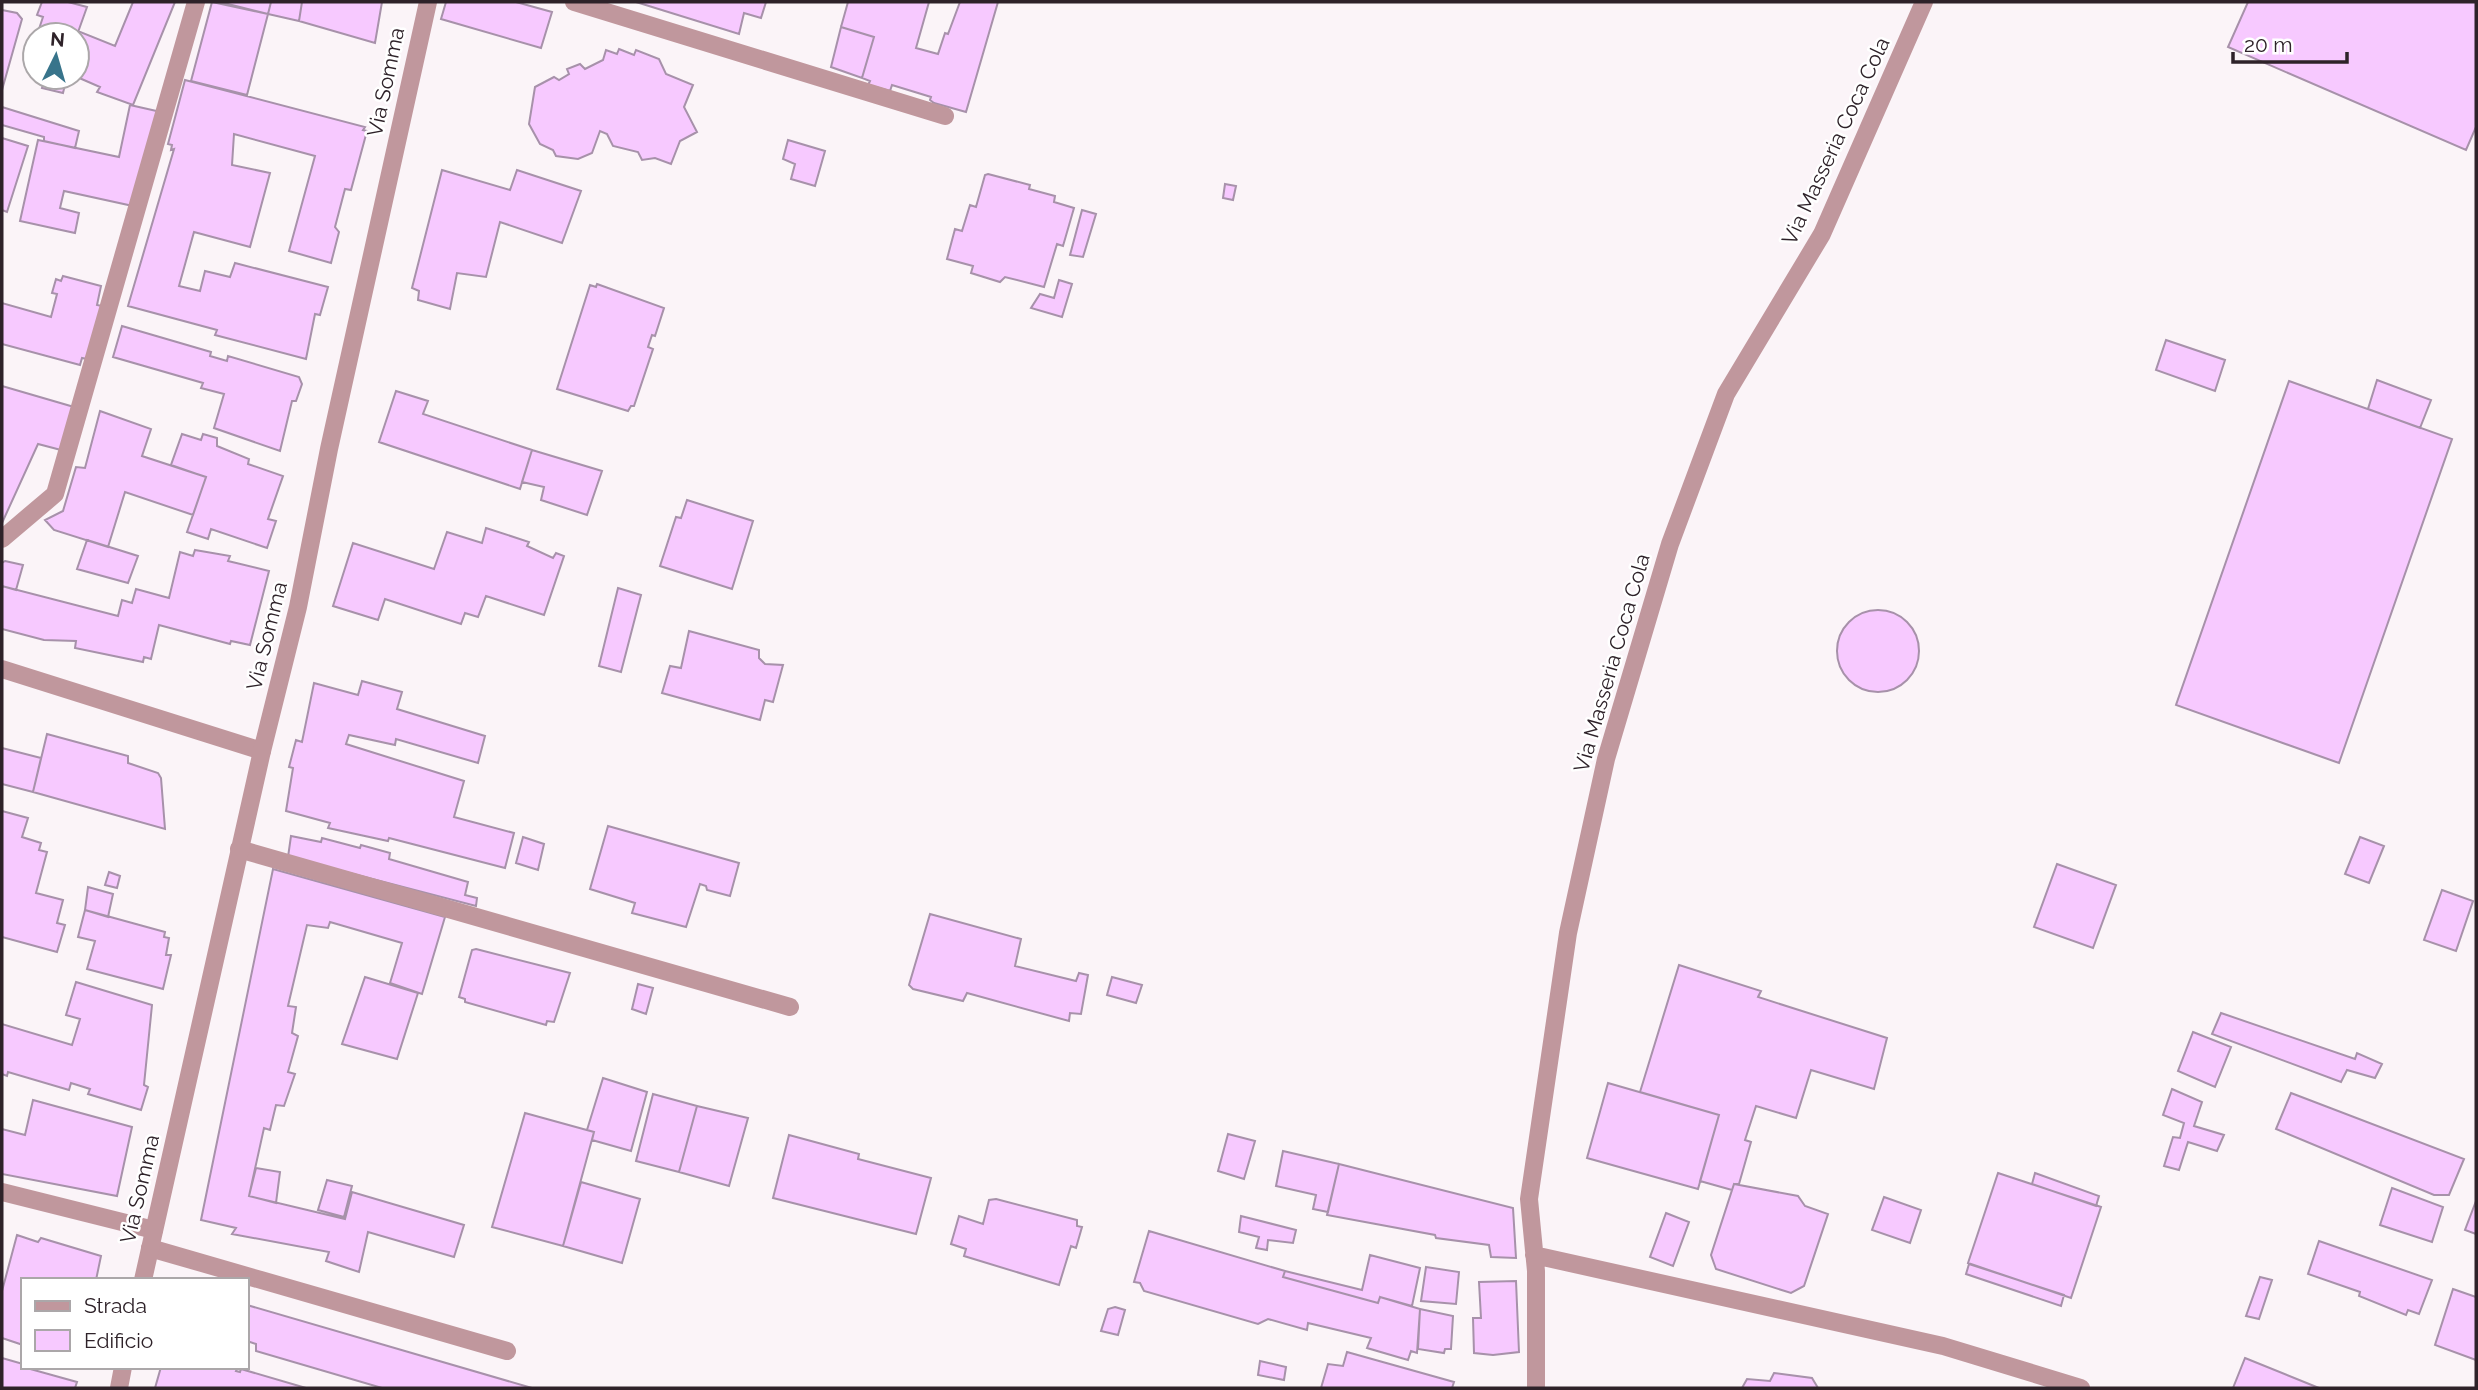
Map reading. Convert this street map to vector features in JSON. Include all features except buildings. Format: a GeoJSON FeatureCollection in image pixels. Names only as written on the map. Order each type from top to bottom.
{"type":"FeatureCollection","features":[{"type":"Feature","properties":{"kind":"street"},"geometry":{"type":"LineString","coordinates":[[2,539],[55,494],[196,2]]}},
{"type":"Feature","properties":{"kind":"street","name":"Via Somma"},"geometry":{"type":"LineString","coordinates":[[143,1278],[239,849],[298,607],[329,449],[428,2]]}},
{"type":"Feature","properties":{"kind":"street"},"geometry":{"type":"LineString","coordinates":[[574,2],[946,116]]}},
{"type":"Feature","properties":{"kind":"street","name":"Via Masseria Coca Cola"},"geometry":{"type":"LineString","coordinates":[[1536,1388],[1534,1255],[1529,1199],[1568,933],[1606,759],[1670,544],[1726,394],[1822,234],[1924,2]]}},
{"type":"Feature","properties":{"kind":"street"},"geometry":{"type":"LineString","coordinates":[[2,669],[262,751]]}},
{"type":"Feature","properties":{"kind":"street"},"geometry":{"type":"LineString","coordinates":[[239,849],[790,1007]]}},
{"type":"Feature","properties":{"kind":"street"},"geometry":{"type":"LineString","coordinates":[[2,1192],[154,1230]]}},
{"type":"Feature","properties":{"kind":"street"},"geometry":{"type":"LineString","coordinates":[[150,1248],[507,1351]]}},
{"type":"Feature","properties":{"kind":"street"},"geometry":{"type":"LineString","coordinates":[[1534,1255],[1943,1346],[2081,1388]]}},
{"type":"Feature","properties":{"kind":"street"},"geometry":{"type":"LineString","coordinates":[[119,1388],[124,1369]]}}]}
